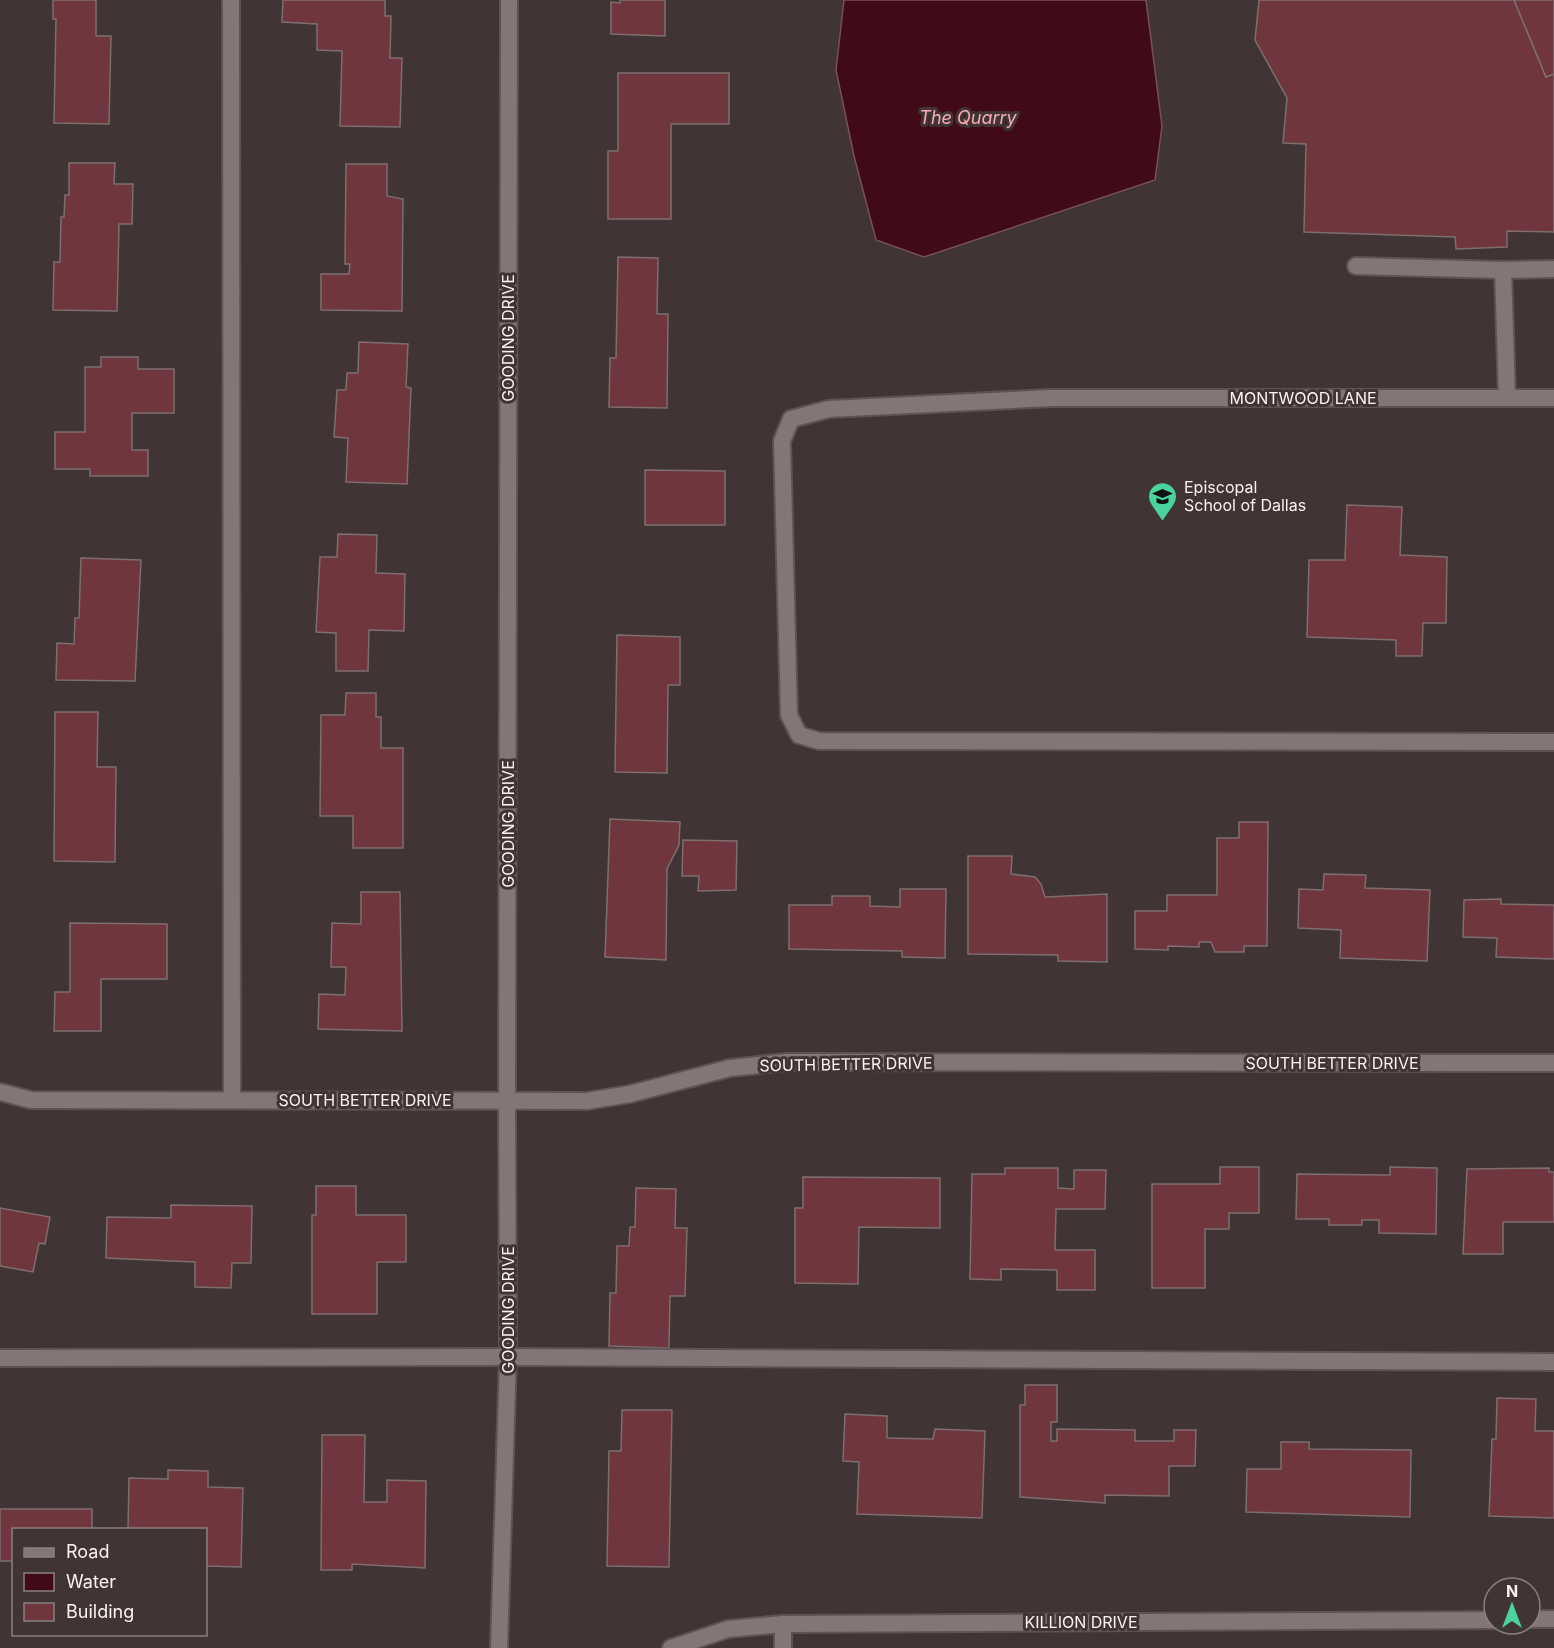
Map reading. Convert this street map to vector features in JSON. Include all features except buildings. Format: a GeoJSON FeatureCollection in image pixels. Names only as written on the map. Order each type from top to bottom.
{"type":"FeatureCollection","features":[{"type":"Feature","properties":{"kind":"street"},"geometry":{"type":"LineString","coordinates":[[231,0],[232,1099]]}},
{"type":"Feature","properties":{"kind":"street","name":"GOODING DRIVE"},"geometry":{"type":"LineString","coordinates":[[500,1648],[508,1356],[509,0]]}},
{"type":"Feature","properties":{"kind":"street"},"geometry":{"type":"LineString","coordinates":[[1356,266],[1554,269]]}},
{"type":"Feature","properties":{"kind":"street"},"geometry":{"type":"LineString","coordinates":[[1503,270],[1507,398]]}},
{"type":"Feature","properties":{"kind":"street","name":"MONTWOOD LANE"},"geometry":{"type":"LineString","coordinates":[[1554,398],[1051,398],[830,409],[791,419],[782,441],[789,715],[799,735],[819,741],[1554,742]]}},
{"type":"Feature","properties":{"kind":"street","name":"SOUTH BETTER DRIVE"},"geometry":{"type":"LineString","coordinates":[[0,1092],[31,1100],[587,1101],[630,1094],[730,1068],[787,1062],[1554,1063]]}},
{"type":"Feature","properties":{"kind":"street"},"geometry":{"type":"LineString","coordinates":[[0,1358],[508,1356],[1554,1362]]}},
{"type":"Feature","properties":{"kind":"street","name":"KILLION DRIVE"},"geometry":{"type":"LineString","coordinates":[[671,1648],[728,1629],[783,1624],[1482,1620]]}},
{"type":"Feature","properties":{"kind":"street"},"geometry":{"type":"LineString","coordinates":[[783,1624],[783,1648]]}},
{"type":"Feature","properties":{"kind":"water","name":"The Quarry"},"geometry":{"type":"Polygon","coordinates":[[[844,0],[1146,0],[1162,126],[1155,180],[924,257],[876,240],[854,156],[836,70],[844,0]]]}},
{"type":"Feature","properties":{"kind":"place","name":"Episcopal School of Dallas"},"geometry":{"type":"Point","coordinates":[1163,522]}}]}
